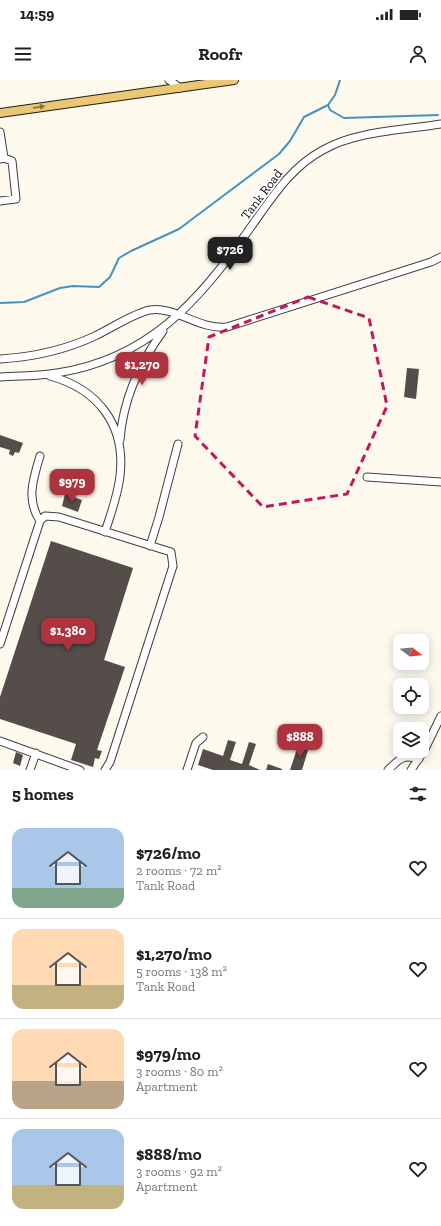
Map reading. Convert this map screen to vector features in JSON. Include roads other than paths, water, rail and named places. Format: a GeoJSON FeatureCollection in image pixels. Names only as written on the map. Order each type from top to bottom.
{"type":"FeatureCollection","features":[{"type":"Feature","properties":{"kind":"main road"},"geometry":{"type":"LineString","coordinates":[[0,112],[234,80]]}},
{"type":"Feature","properties":{"kind":"street"},"geometry":{"type":"LineString","coordinates":[[169,80],[180,88]]}},
{"type":"Feature","properties":{"kind":"street","name":"Tank Road"},"geometry":{"type":"LineString","coordinates":[[0,377],[46,375],[84,367],[116,356],[166,327],[201,293],[222,268],[285,181],[309,159],[324,149],[347,139],[441,124]]}},
{"type":"Feature","properties":{"kind":"street"},"geometry":{"type":"LineString","coordinates":[[0,132],[2,159],[12,161],[16,199],[0,201]]}},
{"type":"Feature","properties":{"kind":"street"},"geometry":{"type":"LineString","coordinates":[[0,359],[32,356],[74,345],[148,310],[165,310],[208,326],[227,327],[431,262],[441,256]]}},
{"type":"Feature","properties":{"kind":"street"},"geometry":{"type":"LineString","coordinates":[[105,532],[120,477],[120,446],[123,418],[133,382],[143,361],[166,327]]}},
{"type":"Feature","properties":{"kind":"street"},"geometry":{"type":"LineString","coordinates":[[46,375],[76,386],[98,403],[110,419],[120,446]]}},
{"type":"Feature","properties":{"kind":"street"},"geometry":{"type":"LineString","coordinates":[[150,546],[159,518],[178,444]]}},
{"type":"Feature","properties":{"kind":"street"},"geometry":{"type":"LineString","coordinates":[[40,456],[34,476],[31,500],[32,509],[40,521]]}},
{"type":"Feature","properties":{"kind":"street"},"geometry":{"type":"LineString","coordinates":[[368,477],[441,482]]}},
{"type":"Feature","properties":{"kind":"street"},"geometry":{"type":"LineString","coordinates":[[0,642],[40,521],[45,516],[50,515],[172,552],[173,566],[110,762],[105,770]]}},
{"type":"Feature","properties":{"kind":"street"},"geometry":{"type":"LineString","coordinates":[[411,770],[419,759],[441,716]]}},
{"type":"Feature","properties":{"kind":"street"},"geometry":{"type":"LineString","coordinates":[[188,770],[196,743],[203,738]]}},
{"type":"Feature","properties":{"kind":"street"},"geometry":{"type":"LineString","coordinates":[[0,741],[80,770]]}},
{"type":"Feature","properties":{"kind":"street"},"geometry":{"type":"LineString","coordinates":[[30,770],[36,753]]}},
{"type":"Feature","properties":{"kind":"street"},"geometry":{"type":"LineString","coordinates":[[388,770],[401,757],[410,756],[419,759]]}},
{"type":"Feature","properties":{"kind":"waterway"},"geometry":{"type":"LineString","coordinates":[[0,303],[24,302],[60,288],[73,286],[99,287],[110,277],[119,258],[179,229],[279,154],[290,141],[304,117],[328,105],[335,95],[340,80]]}},
{"type":"Feature","properties":{"kind":"waterway"},"geometry":{"type":"LineString","coordinates":[[328,105],[330,110],[344,118],[438,115]]}}]}
